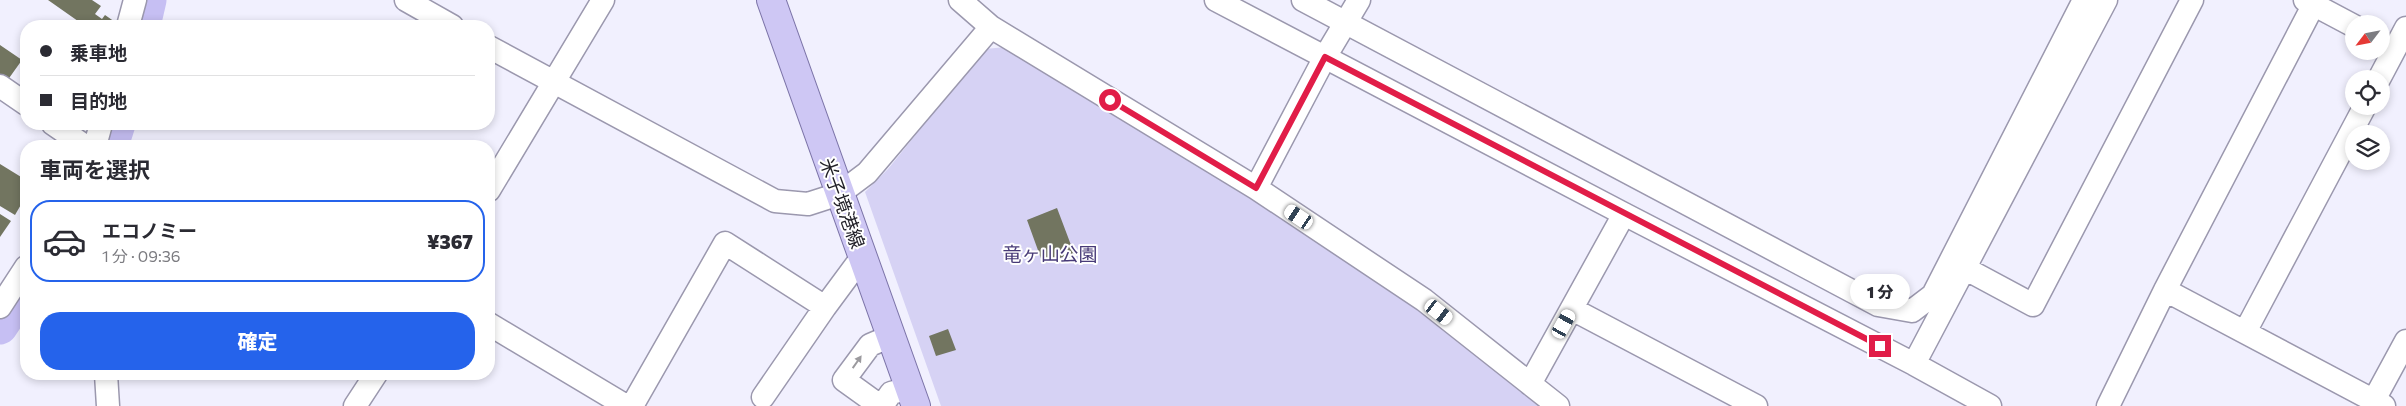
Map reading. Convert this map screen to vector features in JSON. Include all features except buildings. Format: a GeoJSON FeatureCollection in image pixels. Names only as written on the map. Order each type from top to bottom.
{"type":"FeatureCollection","features":[{"type":"Feature","properties":{"kind":"main road","name":"米子境港線"},"geometry":{"type":"LineString","coordinates":[[772,0],[839,194],[913,397]]}},
{"type":"Feature","properties":{"kind":"street"},"geometry":{"type":"LineString","coordinates":[[130,20],[135,0]]}},
{"type":"Feature","properties":{"kind":"street"},"geometry":{"type":"LineString","coordinates":[[406,0],[441,20]]}},
{"type":"Feature","properties":{"kind":"street"},"geometry":{"type":"LineString","coordinates":[[495,180],[603,0]]}},
{"type":"Feature","properties":{"kind":"street"},"geometry":{"type":"LineString","coordinates":[[960,0],[991,27],[1256,188],[1424,300],[1558,406]]}},
{"type":"Feature","properties":{"kind":"street"},"geometry":{"type":"LineString","coordinates":[[1216,0],[1914,364],[1990,406]]}},
{"type":"Feature","properties":{"kind":"street"},"geometry":{"type":"LineString","coordinates":[[1303,0],[1878,306],[1912,311],[1933,296],[2084,0]]}},
{"type":"Feature","properties":{"kind":"street"},"geometry":{"type":"LineString","coordinates":[[1256,188],[1325,57],[1359,0]]}},
{"type":"Feature","properties":{"kind":"street"},"geometry":{"type":"LineString","coordinates":[[1914,364],[1966,269],[2106,0]]}},
{"type":"Feature","properties":{"kind":"street"},"geometry":{"type":"LineString","coordinates":[[1966,269],[2033,305],[2192,0]]}},
{"type":"Feature","properties":{"kind":"street"},"geometry":{"type":"LineString","coordinates":[[2108,406],[2312,2],[2345,21]]}},
{"type":"Feature","properties":{"kind":"street"},"geometry":{"type":"LineString","coordinates":[[495,50],[554,84],[775,201],[808,204],[839,194],[867,173],[991,27]]}},
{"type":"Feature","properties":{"kind":"street"},"geometry":{"type":"LineString","coordinates":[[2383,70],[2397,42]]}},
{"type":"Feature","properties":{"kind":"street"},"geometry":{"type":"LineString","coordinates":[[0,86],[20,100]]}},
{"type":"Feature","properties":{"kind":"street"},"geometry":{"type":"LineString","coordinates":[[2245,332],[2359,115]]}},
{"type":"Feature","properties":{"kind":"street"},"geometry":{"type":"LineString","coordinates":[[62,130],[76,140]]}},
{"type":"Feature","properties":{"kind":"street"},"geometry":{"type":"LineString","coordinates":[[1530,384],[1624,214]]}},
{"type":"Feature","properties":{"kind":"street"},"geometry":{"type":"LineString","coordinates":[[632,406],[725,243],[825,307]]}},
{"type":"Feature","properties":{"kind":"street"},"geometry":{"type":"LineString","coordinates":[[763,397],[862,257]]}},
{"type":"Feature","properties":{"kind":"street"},"geometry":{"type":"LineString","coordinates":[[0,307],[20,276]]}},
{"type":"Feature","properties":{"kind":"street"},"geometry":{"type":"LineString","coordinates":[[2165,290],[2379,403],[2406,340]]}},
{"type":"Feature","properties":{"kind":"street"},"geometry":{"type":"LineString","coordinates":[[1572,309],[1756,406]]}},
{"type":"Feature","properties":{"kind":"street"},"geometry":{"type":"LineString","coordinates":[[495,328],[626,406]]}},
{"type":"Feature","properties":{"kind":"street"},"geometry":{"type":"LineString","coordinates":[[891,336],[870,345],[844,380],[881,406],[891,393],[913,397]]}},
{"type":"Feature","properties":{"kind":"street"},"geometry":{"type":"LineString","coordinates":[[106,380],[108,406]]}},
{"type":"Feature","properties":{"kind":"street"},"geometry":{"type":"LineString","coordinates":[[355,406],[372,380]]}},
{"type":"Feature","properties":{"kind":"green space","name":"竜ヶ山公園"},"geometry":{"type":"Polygon","coordinates":[[[1006,47],[1248,194],[1433,318],[1542,406],[941,406],[865,192],[888,169],[985,49],[1006,47]]]}},
{"type":"Feature","properties":{"kind":"waterway"},"geometry":{"type":"LineString","coordinates":[[144,20],[149,0]]}},
{"type":"Feature","properties":{"kind":"waterway"},"geometry":{"type":"LineString","coordinates":[[113,140],[116,130]]}},
{"type":"Feature","properties":{"kind":"waterway"},"geometry":{"type":"LineString","coordinates":[[0,327],[20,297]]}},
{"type":"Feature","properties":{"kind":"route"},"geometry":{"type":"LineString","coordinates":[[1110,100],[1256,188],[1325,57],[1880,346]]}}]}
